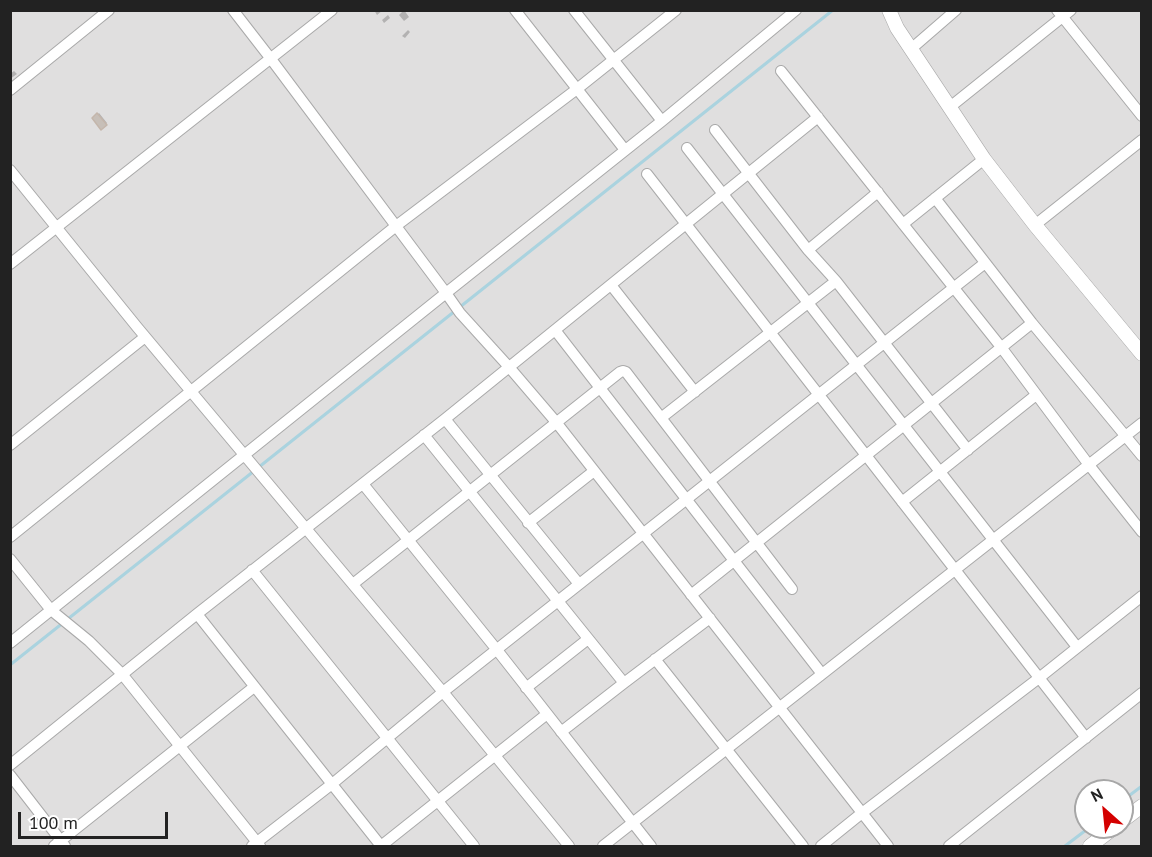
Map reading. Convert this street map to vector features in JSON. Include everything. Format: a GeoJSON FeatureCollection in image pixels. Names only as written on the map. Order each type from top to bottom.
{"type":"FeatureCollection","features":[{"type":"Feature","properties":{"kind":"street"},"geometry":{"type":"LineString","coordinates":[[10,90],[109,10]]}},
{"type":"Feature","properties":{"kind":"street"},"geometry":{"type":"LineString","coordinates":[[233,10],[460,313],[556,423],[888,846]]}},
{"type":"Feature","properties":{"kind":"street"},"geometry":{"type":"LineString","coordinates":[[10,264],[332,10]]}},
{"type":"Feature","properties":{"kind":"street"},"geometry":{"type":"LineString","coordinates":[[515,10],[625,150]]}},
{"type":"Feature","properties":{"kind":"street"},"geometry":{"type":"LineString","coordinates":[[574,10],[662,121]]}},
{"type":"Feature","properties":{"kind":"street"},"geometry":{"type":"LineString","coordinates":[[10,537],[396,226],[577,89],[676,10]]}},
{"type":"Feature","properties":{"kind":"street"},"geometry":{"type":"LineString","coordinates":[[10,643],[662,121],[796,10]]}},
{"type":"Feature","properties":{"kind":"street"},"geometry":{"type":"LineString","coordinates":[[889,10],[897,28],[984,159],[1035,225],[1142,354]]}},
{"type":"Feature","properties":{"kind":"street"},"geometry":{"type":"LineString","coordinates":[[911,49],[956,10]]}},
{"type":"Feature","properties":{"kind":"street"},"geometry":{"type":"LineString","coordinates":[[950,107],[1064,13],[1142,116]]}},
{"type":"Feature","properties":{"kind":"street"},"geometry":{"type":"LineString","coordinates":[[781,71],[1001,347],[1142,532]]}},
{"type":"Feature","properties":{"kind":"street"},"geometry":{"type":"LineString","coordinates":[[10,765],[196,614],[445,419],[818,117]]}},
{"type":"Feature","properties":{"kind":"street"},"geometry":{"type":"LineString","coordinates":[[715,130],[968,450]]}},
{"type":"Feature","properties":{"kind":"street"},"geometry":{"type":"LineString","coordinates":[[1035,225],[1142,140]]}},
{"type":"Feature","properties":{"kind":"street"},"geometry":{"type":"LineString","coordinates":[[687,148],[1077,647]]}},
{"type":"Feature","properties":{"kind":"street"},"geometry":{"type":"LineString","coordinates":[[903,224],[984,159]]}},
{"type":"Feature","properties":{"kind":"street"},"geometry":{"type":"LineString","coordinates":[[10,170],[145,337],[495,754],[569,846]]}},
{"type":"Feature","properties":{"kind":"street"},"geometry":{"type":"LineString","coordinates":[[647,174],[1086,738]]}},
{"type":"Feature","properties":{"kind":"street"},"geometry":{"type":"LineString","coordinates":[[808,250],[878,192]]}},
{"type":"Feature","properties":{"kind":"street"},"geometry":{"type":"LineString","coordinates":[[935,198],[1032,323],[1142,456]]}},
{"type":"Feature","properties":{"kind":"street"},"geometry":{"type":"LineString","coordinates":[[10,559],[51,610],[89,641],[122,674],[257,845],[443,692],[985,263]]}},
{"type":"Feature","properties":{"kind":"street"},"geometry":{"type":"LineString","coordinates":[[661,418],[836,281]]}},
{"type":"Feature","properties":{"kind":"street"},"geometry":{"type":"LineString","coordinates":[[611,285],[695,392]]}},
{"type":"Feature","properties":{"kind":"street"},"geometry":{"type":"LineString","coordinates":[[691,595],[1032,323]]}},
{"type":"Feature","properties":{"kind":"street"},"geometry":{"type":"LineString","coordinates":[[555,330],[822,674]]}},
{"type":"Feature","properties":{"kind":"street"},"geometry":{"type":"LineString","coordinates":[[10,445],[145,337]]}},
{"type":"Feature","properties":{"kind":"street"},"geometry":{"type":"LineString","coordinates":[[353,584],[620,372],[626,372],[792,589]]}},
{"type":"Feature","properties":{"kind":"street"},"geometry":{"type":"LineString","coordinates":[[902,502],[1036,395]]}},
{"type":"Feature","properties":{"kind":"street"},"geometry":{"type":"LineString","coordinates":[[445,419],[579,584]]}},
{"type":"Feature","properties":{"kind":"street"},"geometry":{"type":"LineString","coordinates":[[603,846],[1142,423]]}},
{"type":"Feature","properties":{"kind":"street"},"geometry":{"type":"LineString","coordinates":[[424,435],[624,683]]}},
{"type":"Feature","properties":{"kind":"street"},"geometry":{"type":"LineString","coordinates":[[528,523],[594,471]]}},
{"type":"Feature","properties":{"kind":"street"},"geometry":{"type":"LineString","coordinates":[[363,484],[651,846]]}},
{"type":"Feature","properties":{"kind":"street"},"geometry":{"type":"LineString","coordinates":[[252,570],[470,842],[457,846]]}},
{"type":"Feature","properties":{"kind":"street"},"geometry":{"type":"LineString","coordinates":[[821,846],[1077,647],[1140,601]]}},
{"type":"Feature","properties":{"kind":"street"},"geometry":{"type":"LineString","coordinates":[[196,614],[381,846],[547,714]]}},
{"type":"Feature","properties":{"kind":"street"},"geometry":{"type":"LineString","coordinates":[[561,732],[710,618]]}},
{"type":"Feature","properties":{"kind":"street"},"geometry":{"type":"LineString","coordinates":[[526,688],[588,639]]}},
{"type":"Feature","properties":{"kind":"street"},"geometry":{"type":"LineString","coordinates":[[655,659],[803,846]]}},
{"type":"Feature","properties":{"kind":"street"},"geometry":{"type":"LineString","coordinates":[[10,776],[60,845],[254,687]]}},
{"type":"Feature","properties":{"kind":"street"},"geometry":{"type":"LineString","coordinates":[[948,846],[1142,693]]}},
{"type":"Feature","properties":{"kind":"shaded area"},"geometry":{"type":"Polygon","coordinates":[[[10,11],[1141,11],[1141,846],[11,846],[10,11]]]}},
{"type":"Feature","properties":{"kind":"building"},"geometry":{"type":"Polygon","coordinates":[[[97,113],[107,125],[101,130],[92,118],[97,113]]]}},
{"type":"Feature","properties":{"kind":"waterway"},"geometry":{"type":"LineString","coordinates":[[259,467],[833,10]]}},
{"type":"Feature","properties":{"kind":"waterway"},"geometry":{"type":"LineString","coordinates":[[10,665],[254,471]]}},
{"type":"Feature","properties":{"kind":"waterway"},"geometry":{"type":"LineString","coordinates":[[1134,792],[1142,786]]}},
{"type":"Feature","properties":{"kind":"waterway"},"geometry":{"type":"LineString","coordinates":[[1065,846],[1074,839]]}}]}
